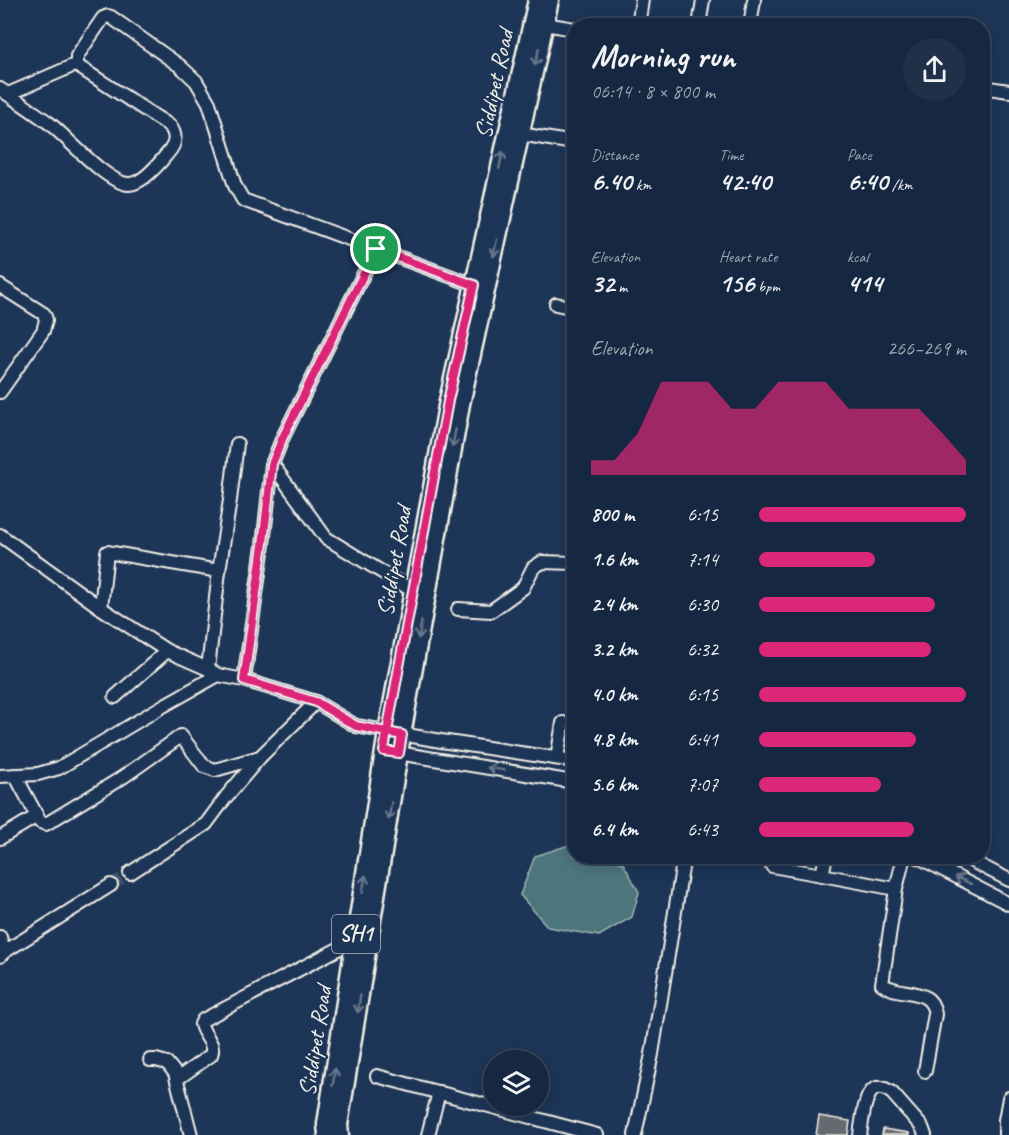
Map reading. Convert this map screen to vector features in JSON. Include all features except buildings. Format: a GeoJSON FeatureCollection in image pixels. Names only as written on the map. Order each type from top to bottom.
{"type":"FeatureCollection","features":[{"type":"Feature","properties":{"kind":"main road","name":"Siddipet Road"},"geometry":{"type":"LineString","coordinates":[[340,1135],[339,1125],[413,591],[448,401],[537,0]]}},
{"type":"Feature","properties":{"kind":"main road","name":"Siddipet Road"},"geometry":{"type":"LineString","coordinates":[[394,734],[460,404],[550,0]]}},
{"type":"Feature","properties":{"kind":"main road","name":"Siddipet Road"},"geometry":{"type":"LineString","coordinates":[[327,1135],[326,1124],[355,940],[392,752]]}},
{"type":"Feature","properties":{"kind":"street"},"geometry":{"type":"LineString","coordinates":[[639,18],[642,0]]}},
{"type":"Feature","properties":{"kind":"street"},"geometry":{"type":"LineString","coordinates":[[700,18],[703,0]]}},
{"type":"Feature","properties":{"kind":"street"},"geometry":{"type":"LineString","coordinates":[[751,18],[754,0]]}},
{"type":"Feature","properties":{"kind":"street"},"geometry":{"type":"LineString","coordinates":[[4,92],[50,124],[80,152],[116,180],[128,184],[139,182],[167,154],[176,138],[170,126],[82,70],[77,64],[77,56],[103,18],[111,17],[180,66],[196,81],[209,103],[235,186],[243,200],[474,285]]}},
{"type":"Feature","properties":{"kind":"street"},"geometry":{"type":"LineString","coordinates":[[545,24],[567,28]]}},
{"type":"Feature","properties":{"kind":"street"},"geometry":{"type":"LineString","coordinates":[[4,92],[77,64]]}},
{"type":"Feature","properties":{"kind":"street"},"geometry":{"type":"LineString","coordinates":[[990,88],[1009,91]]}},
{"type":"Feature","properties":{"kind":"street"},"geometry":{"type":"LineString","coordinates":[[520,134],[567,142]]}},
{"type":"Feature","properties":{"kind":"street"},"geometry":{"type":"LineString","coordinates":[[244,680],[272,464],[283,437],[376,249]]}},
{"type":"Feature","properties":{"kind":"street"},"geometry":{"type":"LineString","coordinates":[[0,286],[44,314],[46,320],[42,331],[0,392]]}},
{"type":"Feature","properties":{"kind":"street"},"geometry":{"type":"LineString","coordinates":[[556,304],[567,306]]}},
{"type":"Feature","properties":{"kind":"street"},"geometry":{"type":"LineString","coordinates":[[213,672],[219,571],[237,444]]}},
{"type":"Feature","properties":{"kind":"street"},"geometry":{"type":"LineString","coordinates":[[272,464],[326,538],[413,591]]}},
{"type":"Feature","properties":{"kind":"street"},"geometry":{"type":"LineString","coordinates":[[0,535],[101,608],[167,651],[213,672],[316,702],[356,726],[394,734],[567,759]]}},
{"type":"Feature","properties":{"kind":"street"},"geometry":{"type":"LineString","coordinates":[[101,608],[107,552],[219,571]]}},
{"type":"Feature","properties":{"kind":"street"},"geometry":{"type":"LineString","coordinates":[[458,609],[490,610],[523,588],[533,568],[542,562],[567,563]]}},
{"type":"Feature","properties":{"kind":"street"},"geometry":{"type":"LineString","coordinates":[[115,697],[167,651]]}},
{"type":"Feature","properties":{"kind":"street"},"geometry":{"type":"LineString","coordinates":[[0,776],[38,774],[59,768],[164,706],[213,672]]}},
{"type":"Feature","properties":{"kind":"street"},"geometry":{"type":"LineString","coordinates":[[130,873],[206,824],[225,797],[260,757],[316,702]]}},
{"type":"Feature","properties":{"kind":"street"},"geometry":{"type":"LineString","coordinates":[[557,758],[563,723]]}},
{"type":"Feature","properties":{"kind":"street"},"geometry":{"type":"LineString","coordinates":[[15,775],[40,822],[46,824],[116,781],[181,736],[204,766],[215,770],[260,757]]}},
{"type":"Feature","properties":{"kind":"street"},"geometry":{"type":"LineString","coordinates":[[392,752],[567,781]]}},
{"type":"Feature","properties":{"kind":"street"},"geometry":{"type":"LineString","coordinates":[[537,776],[541,756]]}},
{"type":"Feature","properties":{"kind":"street"},"geometry":{"type":"LineString","coordinates":[[0,838],[37,816]]}},
{"type":"Feature","properties":{"kind":"street"},"geometry":{"type":"LineString","coordinates":[[635,1135],[652,1054],[683,864]]}},
{"type":"Feature","properties":{"kind":"street"},"geometry":{"type":"LineString","coordinates":[[822,874],[824,864]]}},
{"type":"Feature","properties":{"kind":"street"},"geometry":{"type":"LineString","coordinates":[[902,864],[896,889],[882,984],[887,988],[923,997],[934,1008],[926,1071]]}},
{"type":"Feature","properties":{"kind":"street"},"geometry":{"type":"LineString","coordinates":[[932,864],[1009,904]]}},
{"type":"Feature","properties":{"kind":"street"},"geometry":{"type":"LineString","coordinates":[[978,864],[1009,880]]}},
{"type":"Feature","properties":{"kind":"street"},"geometry":{"type":"LineString","coordinates":[[772,866],[896,889]]}},
{"type":"Feature","properties":{"kind":"street"},"geometry":{"type":"LineString","coordinates":[[0,937],[2,954],[111,885]]}},
{"type":"Feature","properties":{"kind":"street"},"geometry":{"type":"LineString","coordinates":[[177,1079],[211,1055],[213,1051],[213,1047],[201,1030],[203,1020],[355,940]]}},
{"type":"Feature","properties":{"kind":"street"},"geometry":{"type":"LineString","coordinates":[[150,1060],[167,1063],[175,1073],[191,1135]]}},
{"type":"Feature","properties":{"kind":"street"},"geometry":{"type":"LineString","coordinates":[[377,1076],[597,1135]]}},
{"type":"Feature","properties":{"kind":"street"},"geometry":{"type":"LineString","coordinates":[[860,1135],[866,1099],[874,1090],[880,1089],[887,1089],[892,1093],[922,1127],[925,1135]]}},
{"type":"Feature","properties":{"kind":"street"},"geometry":{"type":"LineString","coordinates":[[428,1135],[439,1092]]}},
{"type":"Feature","properties":{"kind":"street"},"geometry":{"type":"LineString","coordinates":[[1005,1135],[1009,1098]]}},
{"type":"Feature","properties":{"kind":"green space"},"geometry":{"type":"Polygon","coordinates":[[[567,846],[567,864],[624,864],[639,892],[632,917],[599,936],[548,927],[520,895],[535,856],[567,846]]]}},
{"type":"Feature","properties":{"kind":"tunnel"},"geometry":{"type":"LineString","coordinates":[[111,885],[130,873]]}},
{"type":"Feature","properties":{"kind":"route"},"geometry":{"type":"LineString","coordinates":[[376,249],[283,437],[272,464],[244,680],[316,702],[356,726],[387,732],[402,735],[399,753],[384,751],[387,732],[448,401],[474,285],[376,249]]}}]}
